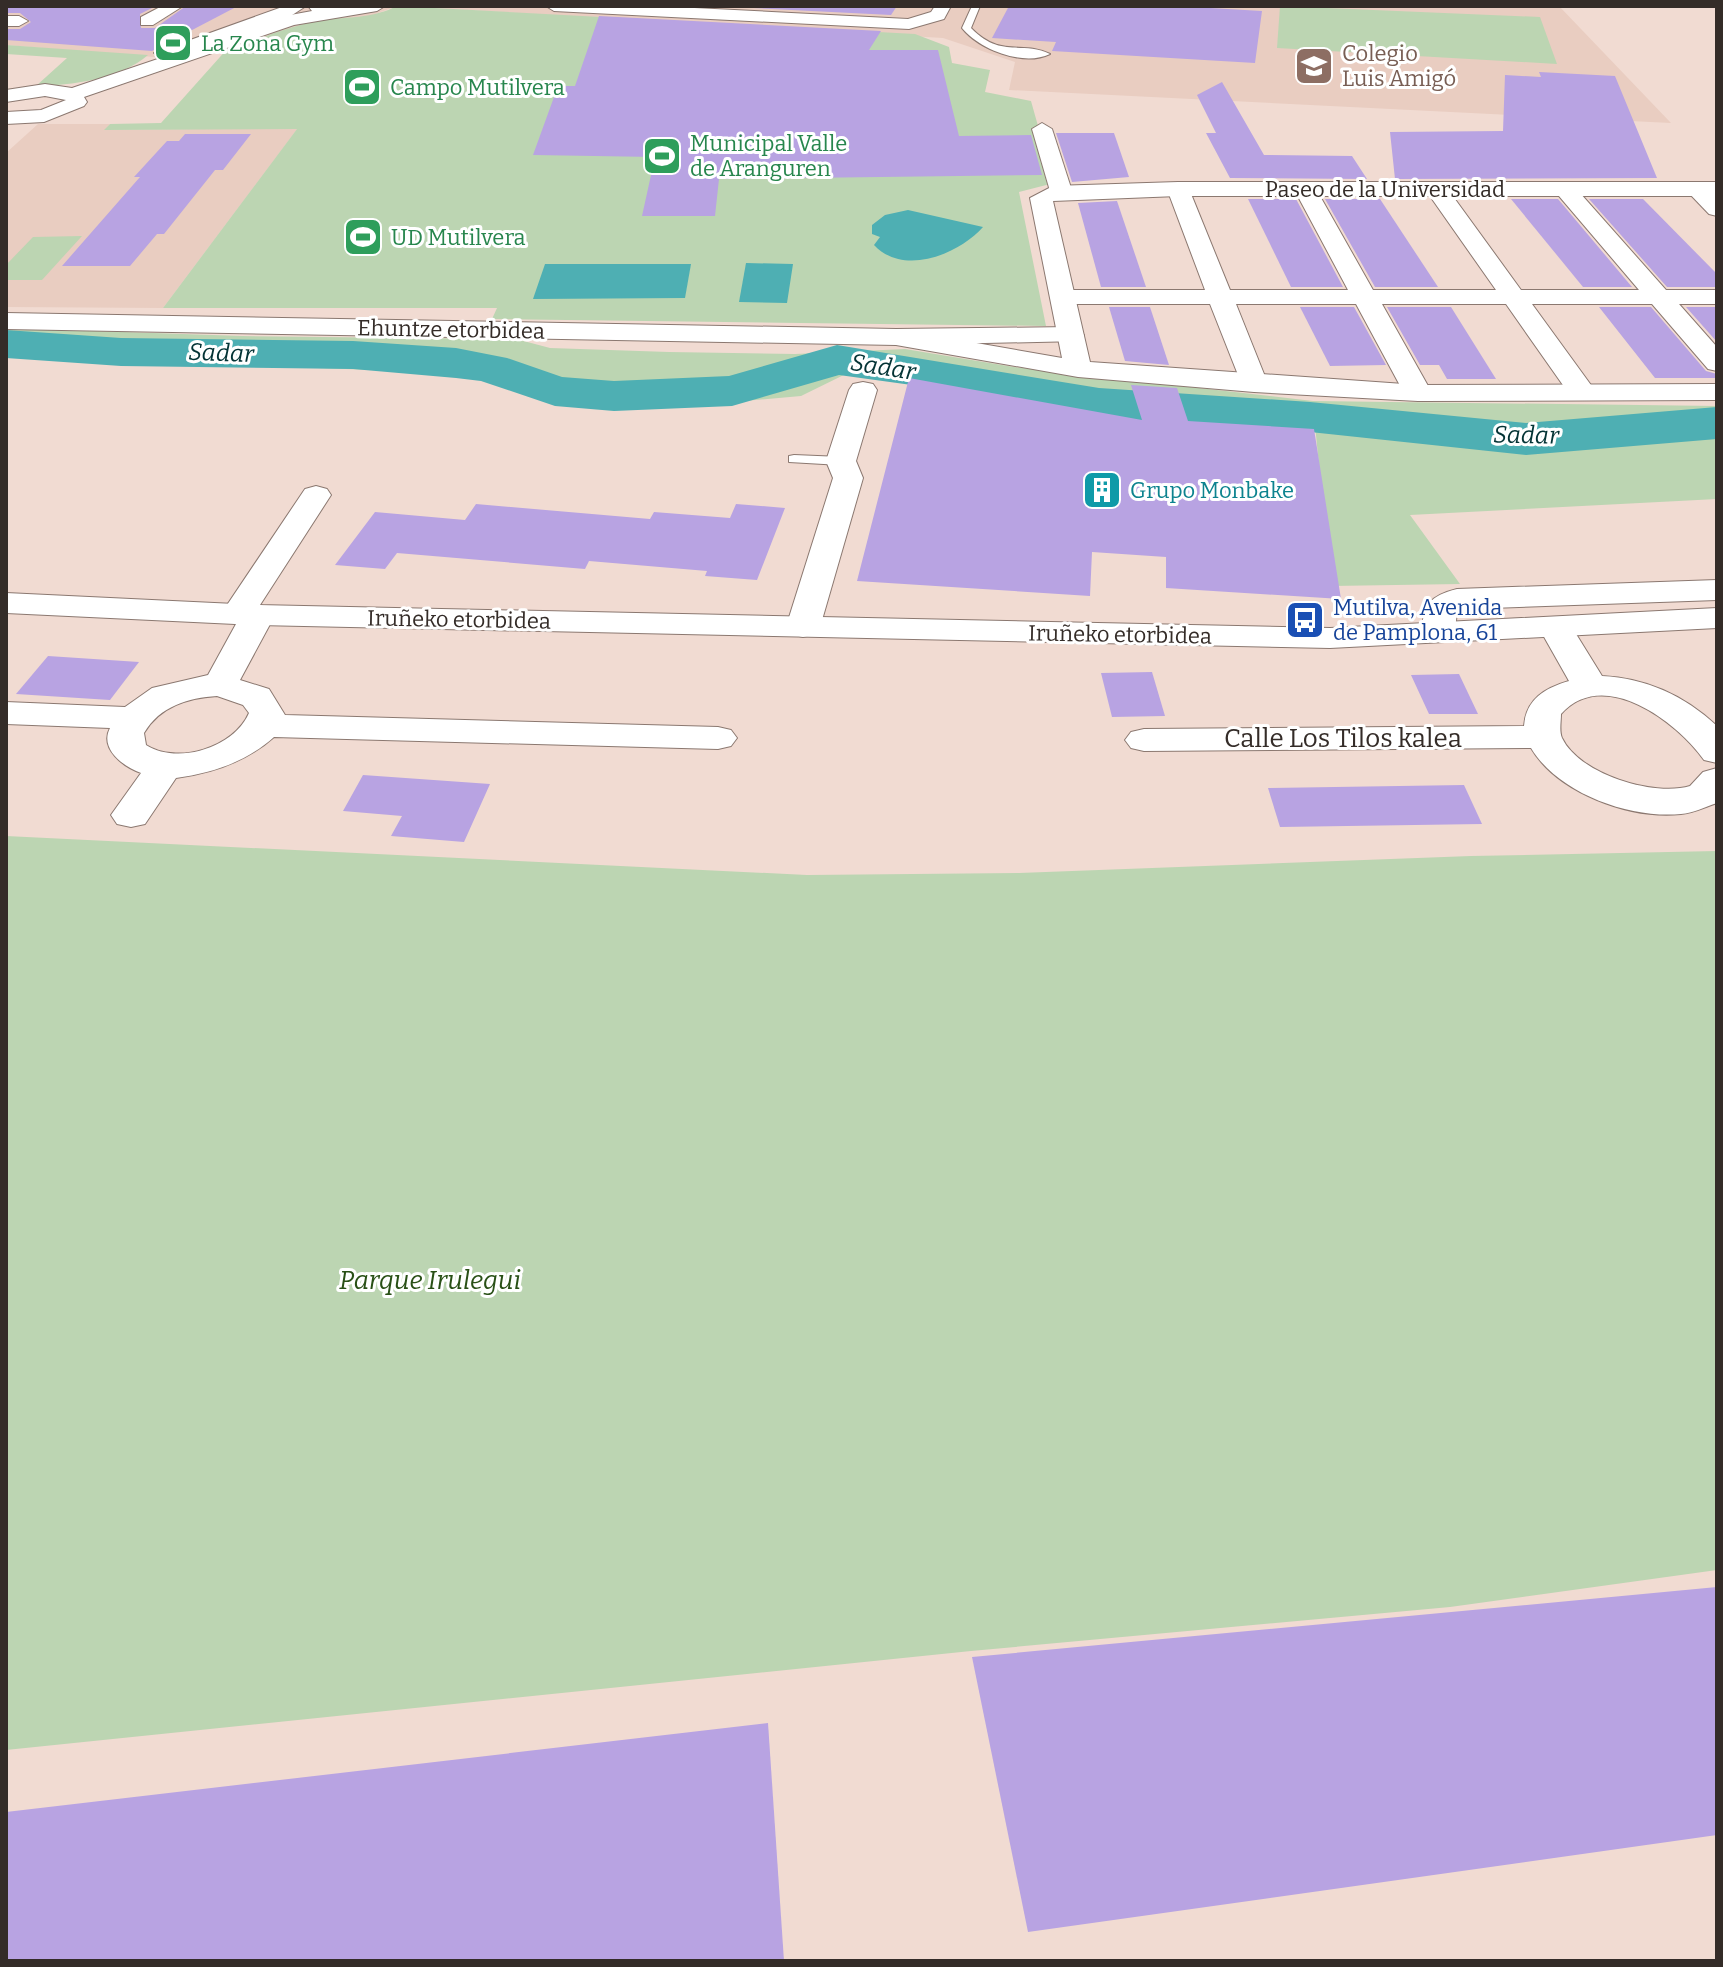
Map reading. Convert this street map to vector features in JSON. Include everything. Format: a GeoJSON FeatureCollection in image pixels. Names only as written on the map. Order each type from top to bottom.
{"type":"FeatureCollection","features":[{"type":"Feature","properties":{"kind":"street"},"geometry":{"type":"LineString","coordinates":[[147,21],[175,6]]}},
{"type":"Feature","properties":{"kind":"street"},"geometry":{"type":"LineString","coordinates":[[163,53],[277,17],[312,10],[363,11],[377,6]]}},
{"type":"Feature","properties":{"kind":"street"},"geometry":{"type":"LineString","coordinates":[[554,6],[891,24],[925,22],[938,15],[943,6]]}},
{"type":"Feature","properties":{"kind":"street"},"geometry":{"type":"LineString","coordinates":[[8,93],[45,90],[73,94],[151,70],[312,10]]}},
{"type":"Feature","properties":{"kind":"street"},"geometry":{"type":"LineString","coordinates":[[12,121],[66,110],[77,102],[73,94]]}},
{"type":"Feature","properties":{"kind":"street"},"geometry":{"type":"LineString","coordinates":[[1042,129],[1057,192],[1041,198],[1078,369]]}},
{"type":"Feature","properties":{"kind":"street"},"geometry":{"type":"LineString","coordinates":[[1178,189],[1254,384]]}},
{"type":"Feature","properties":{"kind":"street","name":"Paseo de la Universidad"},"geometry":{"type":"LineString","coordinates":[[1057,192],[1178,189],[1706,189]]}},
{"type":"Feature","properties":{"kind":"street"},"geometry":{"type":"LineString","coordinates":[[1305,189],[1418,393]]}},
{"type":"Feature","properties":{"kind":"street"},"geometry":{"type":"LineString","coordinates":[[1436,189],[1582,392]]}},
{"type":"Feature","properties":{"kind":"street"},"geometry":{"type":"LineString","coordinates":[[1564,189],[1717,363]]}},
{"type":"Feature","properties":{"kind":"street"},"geometry":{"type":"LineString","coordinates":[[1706,189],[1717,209]]}},
{"type":"Feature","properties":{"kind":"street"},"geometry":{"type":"LineString","coordinates":[[1063,297],[1717,297]]}},
{"type":"Feature","properties":{"kind":"street","name":"Ehuntze etorbidea"},"geometry":{"type":"LineString","coordinates":[[6,321],[896,337],[1071,335]]}},
{"type":"Feature","properties":{"kind":"street","name":"Ehuntze etorbidea"},"geometry":{"type":"LineString","coordinates":[[896,337],[1078,369],[1254,384],[1418,393],[1717,392]]}},
{"type":"Feature","properties":{"kind":"street"},"geometry":{"type":"LineString","coordinates":[[803,627],[848,478],[841,461],[863,390]]}},
{"type":"Feature","properties":{"kind":"street"},"geometry":{"type":"LineString","coordinates":[[220,685],[248,614],[316,495]]}},
{"type":"Feature","properties":{"kind":"street"},"geometry":{"type":"LineString","coordinates":[[1438,631],[1441,606],[1457,599],[1717,590]]}},
{"type":"Feature","properties":{"kind":"street","name":"Iruñeko etorbidea"},"geometry":{"type":"LineString","coordinates":[[6,603],[248,614],[1330,638],[1717,618]]}},
{"type":"Feature","properties":{"kind":"street"},"geometry":{"type":"LineString","coordinates":[[1556,628],[1591,688]]}},
{"type":"Feature","properties":{"kind":"street"},"geometry":{"type":"LineString","coordinates":[[220,685],[249,690],[263,701],[267,714],[264,726],[245,746],[222,757],[192,764],[166,765],[142,759],[130,751],[125,733],[133,718],[157,699],[187,688],[220,685]]}},
{"type":"Feature","properties":{"kind":"street"},"geometry":{"type":"LineString","coordinates":[[1714,740],[1679,710],[1645,695],[1591,688],[1559,695],[1543,712],[1543,737],[1566,768],[1591,785],[1625,796],[1659,801],[1694,798],[1714,787],[1717,780]]}},
{"type":"Feature","properties":{"kind":"street"},"geometry":{"type":"LineString","coordinates":[[6,713],[133,718]]}},
{"type":"Feature","properties":{"kind":"street"},"geometry":{"type":"LineString","coordinates":[[264,726],[718,738]]}},
{"type":"Feature","properties":{"kind":"street","name":"Calle Los Tilos kalea"},"geometry":{"type":"LineString","coordinates":[[1144,740],[1543,737]]}},
{"type":"Feature","properties":{"kind":"street"},"geometry":{"type":"LineString","coordinates":[[131,815],[166,765]]}},
{"type":"Feature","properties":{"kind":"lane"},"geometry":{"type":"LineString","coordinates":[[976,6],[966,28],[978,43],[993,49],[1045,54]]}},
{"type":"Feature","properties":{"kind":"lane"},"geometry":{"type":"LineString","coordinates":[[794,459],[841,461]]}},
{"type":"Feature","properties":{"kind":"shaded area"},"geometry":{"type":"Polygon","coordinates":[[[6,6],[397,6],[370,16],[269,35],[242,48],[228,48],[191,60],[6,45],[6,6]]]}},
{"type":"Feature","properties":{"kind":"shaded area","name":"Colegio Luis Amigó"},"geometry":{"type":"Polygon","coordinates":[[[397,6],[1559,6],[1671,123],[1009,90],[1015,62],[943,38],[397,6]]]}},
{"type":"Feature","properties":{"kind":"shaded area"},"geometry":{"type":"Polygon","coordinates":[[[38,124],[110,124],[105,130],[298,128],[163,308],[6,307],[6,153],[38,124]]]}},
{"type":"Feature","properties":{"kind":"green space","name":"Municipal Valle de Aranguren"},"geometry":{"type":"Polygon","coordinates":[[[397,6],[915,34],[949,47],[952,63],[990,70],[985,92],[1031,101],[1054,183],[1019,192],[1046,326],[492,319],[497,308],[163,308],[297,129],[104,130],[110,124],[161,123],[228,48],[246,45],[305,24],[370,15],[397,6]]]}},
{"type":"Feature","properties":{"kind":"green space"},"geometry":{"type":"Polygon","coordinates":[[[1280,6],[1540,17],[1557,64],[1277,48],[1280,6]]]}},
{"type":"Feature","properties":{"kind":"green space"},"geometry":{"type":"Polygon","coordinates":[[[6,45],[148,55],[109,76],[36,86],[67,58],[6,54],[6,45]]]}},
{"type":"Feature","properties":{"kind":"green space"},"geometry":{"type":"Polygon","coordinates":[[[82,236],[42,280],[6,280],[6,265],[33,237],[82,236]]]}},
{"type":"Feature","properties":{"kind":"green space"},"geometry":{"type":"Polygon","coordinates":[[[6,328],[242,336],[516,339],[550,348],[669,352],[795,354],[905,349],[1014,367],[1313,401],[1717,406],[1717,499],[1410,515],[1460,584],[1331,586],[1315,425],[1130,411],[1014,395],[915,375],[856,369],[801,396],[651,409],[553,397],[510,379],[402,371],[6,357],[6,328]]]}},
{"type":"Feature","properties":{"kind":"green space","name":"Parque Irulegui"},"geometry":{"type":"Polygon","coordinates":[[[6,836],[807,875],[1019,873],[1471,856],[1717,851],[1717,1570],[1450,1607],[971,1651],[6,1750],[6,836]]]}},
{"type":"Feature","properties":{"kind":"water"},"geometry":{"type":"Polygon","coordinates":[[[908,210],[983,227],[960,246],[931,258],[900,259],[886,255],[874,245],[880,237],[872,234],[872,225],[885,215],[908,210]]]}},
{"type":"Feature","properties":{"kind":"water"},"geometry":{"type":"Polygon","coordinates":[[[746,263],[793,264],[787,303],[739,302],[746,263]]]}},
{"type":"Feature","properties":{"kind":"water"},"geometry":{"type":"Polygon","coordinates":[[[545,264],[691,264],[685,298],[533,299],[545,264]]]}},
{"type":"Feature","properties":{"kind":"building"},"geometry":{"type":"Polygon","coordinates":[[[6,6],[156,6],[140,14],[141,28],[155,28],[186,6],[238,6],[152,51],[6,40],[6,29],[20,29],[31,22],[20,13],[6,13],[6,6]]]}},
{"type":"Feature","properties":{"kind":"building"},"geometry":{"type":"Polygon","coordinates":[[[713,6],[897,6],[891,15],[713,6]]]}},
{"type":"Feature","properties":{"kind":"building"},"geometry":{"type":"Polygon","coordinates":[[[1009,6],[1176,6],[1262,11],[1255,63],[1052,51],[1056,42],[992,38],[1009,6]]]}},
{"type":"Feature","properties":{"kind":"building"},"geometry":{"type":"Polygon","coordinates":[[[599,16],[881,31],[869,50],[938,50],[959,136],[1031,135],[1042,175],[719,179],[715,216],[642,216],[655,157],[533,155],[558,86],[575,86],[599,16]]]}},
{"type":"Feature","properties":{"kind":"building"},"geometry":{"type":"Polygon","coordinates":[[[1539,72],[1615,76],[1657,178],[1395,179],[1390,132],[1503,131],[1505,75],[1541,77],[1539,72]]]}},
{"type":"Feature","properties":{"kind":"building"},"geometry":{"type":"Polygon","coordinates":[[[1222,82],[1264,155],[1352,156],[1367,179],[1230,178],[1206,133],[1216,133],[1197,95],[1222,82]]]}},
{"type":"Feature","properties":{"kind":"building"},"geometry":{"type":"Polygon","coordinates":[[[1056,133],[1114,133],[1129,177],[1072,182],[1056,133]]]}},
{"type":"Feature","properties":{"kind":"building"},"geometry":{"type":"Polygon","coordinates":[[[185,134],[251,134],[223,170],[215,170],[164,234],[157,234],[130,266],[62,266],[140,177],[134,177],[167,141],[179,141],[185,134]]]}},
{"type":"Feature","properties":{"kind":"building"},"geometry":{"type":"Polygon","coordinates":[[[1248,199],[1296,199],[1343,287],[1291,287],[1248,199]]]}},
{"type":"Feature","properties":{"kind":"building"},"geometry":{"type":"Polygon","coordinates":[[[1325,199],[1380,199],[1438,287],[1375,287],[1325,199]]]}},
{"type":"Feature","properties":{"kind":"building"},"geometry":{"type":"Polygon","coordinates":[[[1511,199],[1558,199],[1632,287],[1583,287],[1511,199]]]}},
{"type":"Feature","properties":{"kind":"building"},"geometry":{"type":"Polygon","coordinates":[[[1589,199],[1643,199],[1717,274],[1717,287],[1667,287],[1589,199]]]}},
{"type":"Feature","properties":{"kind":"building"},"geometry":{"type":"Polygon","coordinates":[[[1117,201],[1146,287],[1101,287],[1078,203],[1117,201]]]}},
{"type":"Feature","properties":{"kind":"building"},"geometry":{"type":"Polygon","coordinates":[[[1109,307],[1150,307],[1169,365],[1125,361],[1109,307]]]}},
{"type":"Feature","properties":{"kind":"building"},"geometry":{"type":"Polygon","coordinates":[[[1300,307],[1354,307],[1386,365],[1330,366],[1300,307]]]}},
{"type":"Feature","properties":{"kind":"building"},"geometry":{"type":"Polygon","coordinates":[[[1387,307],[1451,307],[1496,379],[1447,379],[1439,365],[1420,365],[1387,307]]]}},
{"type":"Feature","properties":{"kind":"building"},"geometry":{"type":"Polygon","coordinates":[[[1599,307],[1651,307],[1706,371],[1717,374],[1717,378],[1655,378],[1599,307]]]}},
{"type":"Feature","properties":{"kind":"building"},"geometry":{"type":"Polygon","coordinates":[[[1686,307],[1717,307],[1717,342],[1686,307]]]}},
{"type":"Feature","properties":{"kind":"building","name":"Grupo Monbake"},"geometry":{"type":"Polygon","coordinates":[[[909,378],[1142,420],[1131,385],[1177,388],[1188,421],[1314,429],[1341,599],[1166,588],[1166,557],[1092,552],[1090,596],[857,581],[909,378]]]}},
{"type":"Feature","properties":{"kind":"building"},"geometry":{"type":"Polygon","coordinates":[[[476,504],[650,519],[654,512],[730,518],[736,504],[785,508],[757,580],[705,576],[707,571],[589,561],[585,569],[397,553],[385,569],[335,565],[375,512],[465,520],[476,504]]]}},
{"type":"Feature","properties":{"kind":"building"},"geometry":{"type":"Polygon","coordinates":[[[48,656],[139,662],[110,700],[16,694],[48,656]]]}},
{"type":"Feature","properties":{"kind":"building"},"geometry":{"type":"Polygon","coordinates":[[[1152,672],[1165,716],[1112,717],[1101,673],[1152,672]]]}},
{"type":"Feature","properties":{"kind":"building"},"geometry":{"type":"Polygon","coordinates":[[[1459,674],[1478,714],[1429,714],[1411,675],[1459,674]]]}},
{"type":"Feature","properties":{"kind":"building"},"geometry":{"type":"Polygon","coordinates":[[[363,775],[490,784],[464,842],[391,836],[402,816],[343,811],[363,775]]]}},
{"type":"Feature","properties":{"kind":"building"},"geometry":{"type":"Polygon","coordinates":[[[1464,785],[1482,824],[1280,827],[1268,788],[1464,785]]]}},
{"type":"Feature","properties":{"kind":"building"},"geometry":{"type":"Polygon","coordinates":[[[1717,1587],[1717,1835],[1028,1932],[972,1657],[1717,1587]]]}},
{"type":"Feature","properties":{"kind":"building"},"geometry":{"type":"Polygon","coordinates":[[[768,1723],[784,1961],[6,1961],[6,1812],[768,1723]]]}},
{"type":"Feature","properties":{"kind":"waterway","name":"Sadar"},"geometry":{"type":"LineString","coordinates":[[6,344],[121,352],[353,355],[456,363],[490,368],[555,391],[614,396],[732,391],[837,360],[919,371],[1015,392],[1099,403],[1310,417],[1526,439],[1717,423]]}},
{"type":"Feature","properties":{"kind":"place","name":"La Zona Gym"},"geometry":{"type":"Point","coordinates":[173,43]}},
{"type":"Feature","properties":{"kind":"place","name":"Colegio Luis Amigó"},"geometry":{"type":"Point","coordinates":[1314,66]}},
{"type":"Feature","properties":{"kind":"place","name":"Campo Mutilvera"},"geometry":{"type":"Point","coordinates":[362,87]}},
{"type":"Feature","properties":{"kind":"place","name":"Municipal Valle de Aranguren"},"geometry":{"type":"Point","coordinates":[662,156]}},
{"type":"Feature","properties":{"kind":"place","name":"UD Mutilvera"},"geometry":{"type":"Point","coordinates":[363,237]}},
{"type":"Feature","properties":{"kind":"place","name":"Grupo Monbake"},"geometry":{"type":"Point","coordinates":[1102,490]}},
{"type":"Feature","properties":{"kind":"place","name":"Mutilva, Avenida de Pamplona, 61"},"geometry":{"type":"Point","coordinates":[1305,620]}}]}
